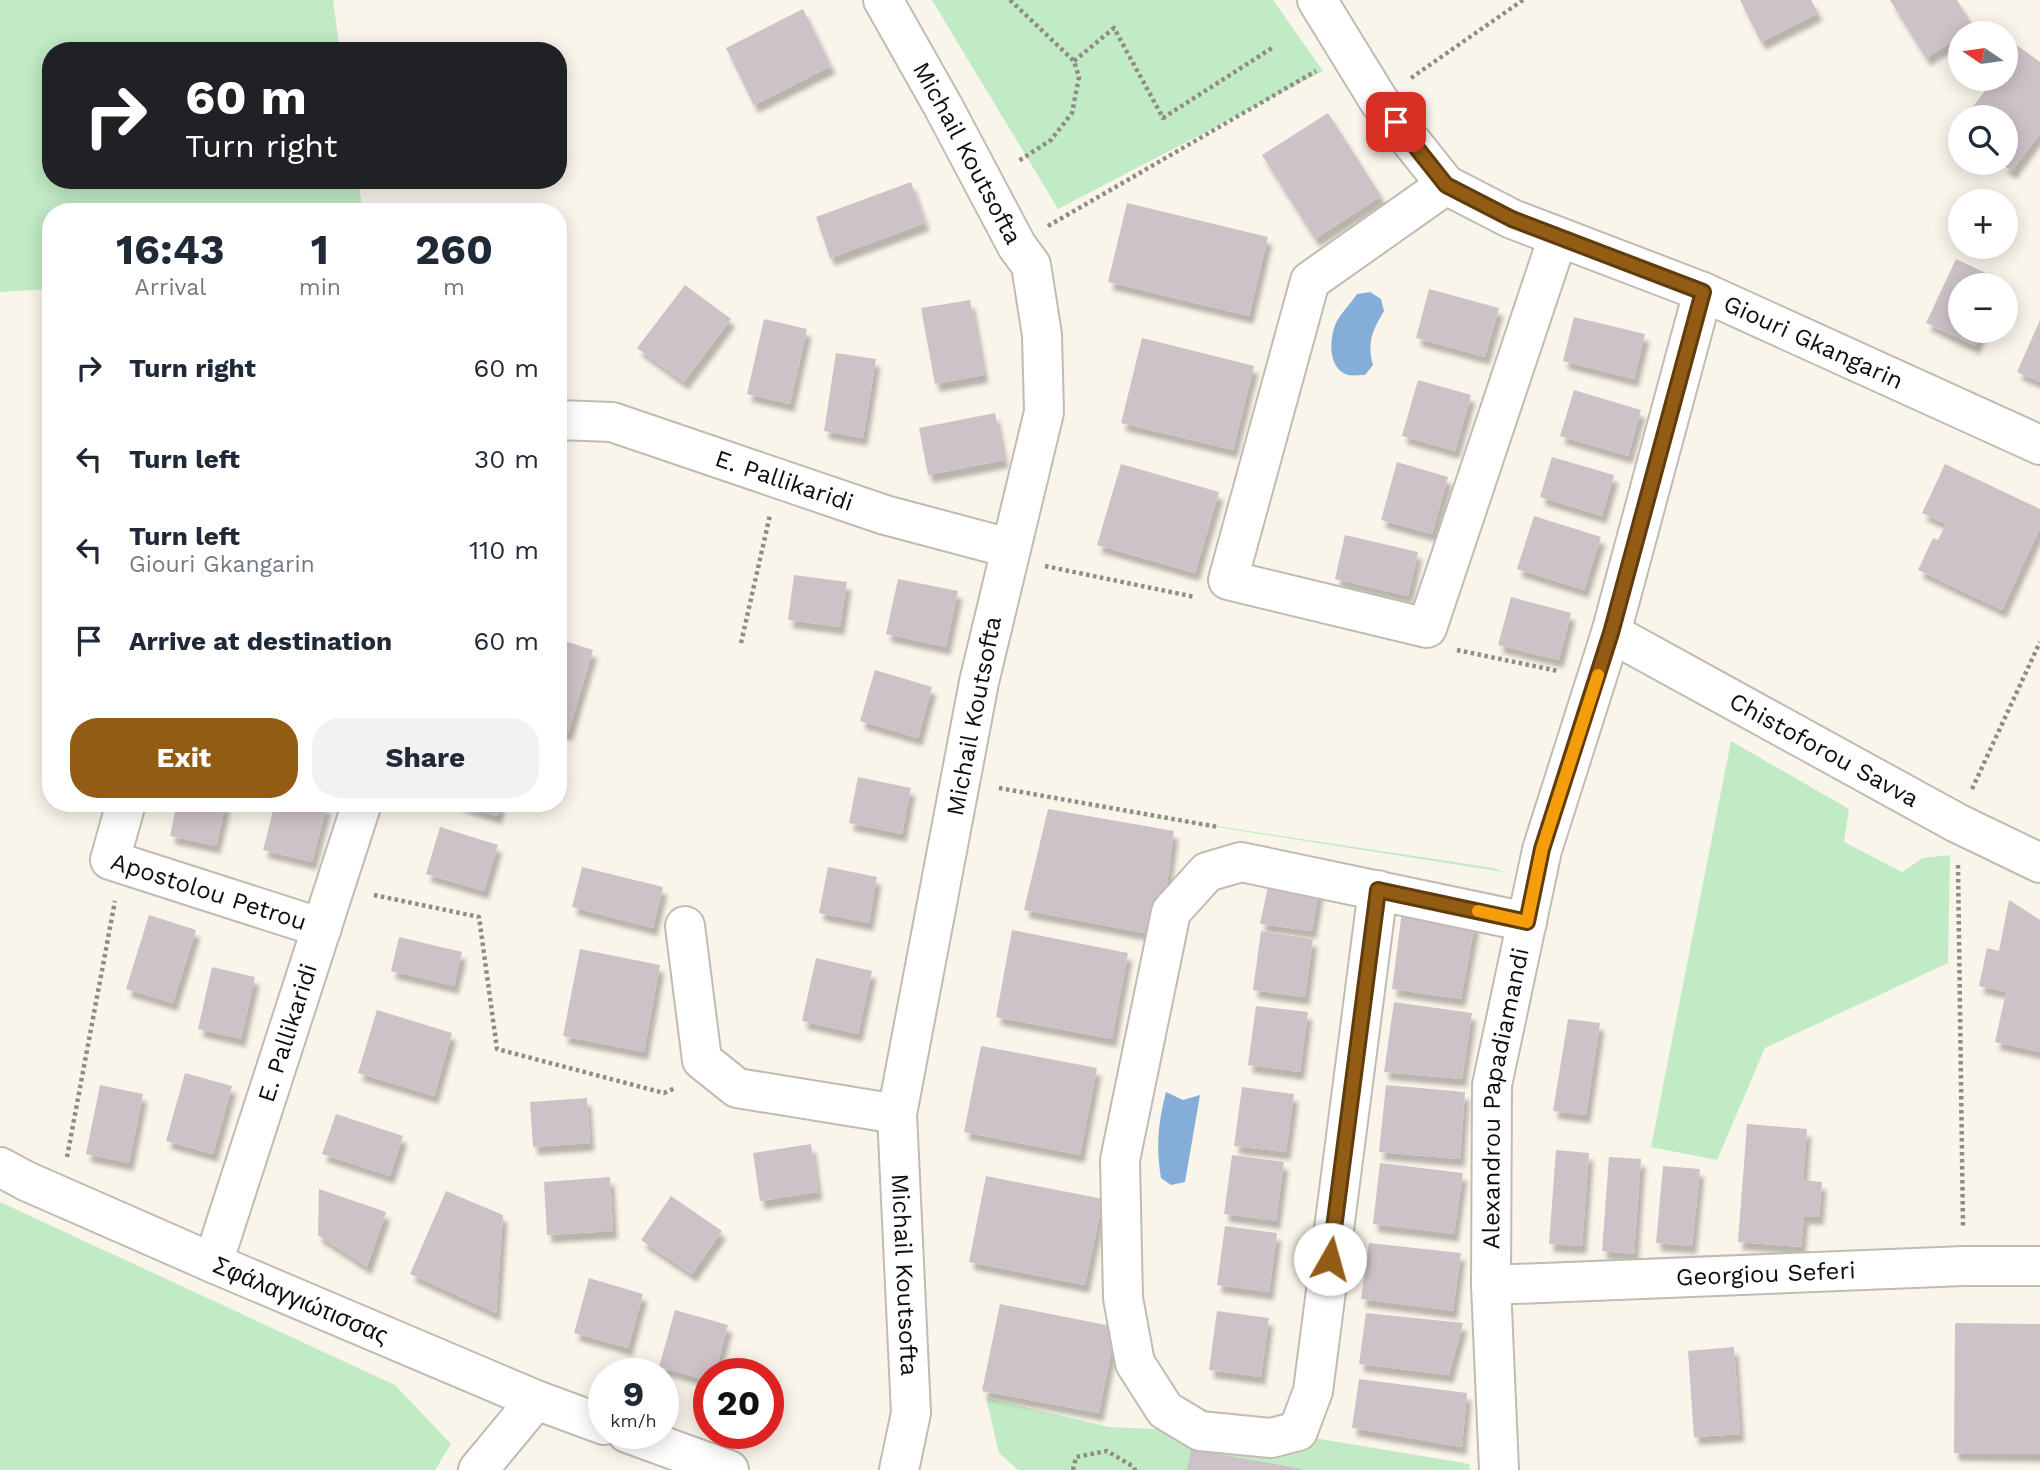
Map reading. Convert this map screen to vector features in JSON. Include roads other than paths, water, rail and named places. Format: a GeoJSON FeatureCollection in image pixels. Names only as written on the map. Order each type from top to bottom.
{"type":"FeatureCollection","features":[{"type":"Feature","properties":{"kind":"street","name":"Michail Koutsofta"},"geometry":{"type":"LineString","coordinates":[[883,0],[1017,246],[1031,265],[1042,335],[1044,412],[1009,548],[979,682],[897,1114],[911,1413],[899,1470]]}},
{"type":"Feature","properties":{"kind":"street","name":"Giouri Gkangarin"},"geometry":{"type":"LineString","coordinates":[[1317,0],[1379,100],[1446,185],[1512,219],[1703,292],[2040,445]]}},
{"type":"Feature","properties":{"kind":"street"},"geometry":{"type":"LineString","coordinates":[[1446,185],[1310,281],[1228,580],[1427,628],[1558,237]]}},
{"type":"Feature","properties":{"kind":"street","name":"Alexandrou Papadiamandi"},"geometry":{"type":"LineString","coordinates":[[1499,1470],[1491,1285],[1492,1085],[1542,849],[1611,633],[1703,292]]}},
{"type":"Feature","properties":{"kind":"street","name":"E. Pallikaridi"},"geometry":{"type":"LineString","coordinates":[[567,420],[611,422],[885,515],[1009,548]]}},
{"type":"Feature","properties":{"kind":"street","name":"Chistoforou Savva"},"geometry":{"type":"LineString","coordinates":[[1611,633],[1957,823],[2040,863]]}},
{"type":"Feature","properties":{"kind":"street","name":"Apostolou Petrou"},"geometry":{"type":"LineString","coordinates":[[123,812],[110,860],[322,928]]}},
{"type":"Feature","properties":{"kind":"street","name":"E. Pallikaridi"},"geometry":{"type":"LineString","coordinates":[[213,1264],[359,812]]}},
{"type":"Feature","properties":{"kind":"street"},"geometry":{"type":"LineString","coordinates":[[1378,890],[1313,1391],[1298,1431],[1271,1437],[1200,1431],[1165,1410],[1135,1363],[1123,1298],[1119,1160],[1171,912],[1207,872],[1241,862],[1378,890],[1527,922]]}},
{"type":"Feature","properties":{"kind":"street"},"geometry":{"type":"LineString","coordinates":[[685,926],[702,1060],[737,1088],[897,1114]]}},
{"type":"Feature","properties":{"kind":"street","name":"Σφάλαγγιώτισσας"},"geometry":{"type":"LineString","coordinates":[[0,1167],[213,1264],[536,1400],[588,1419]]}},
{"type":"Feature","properties":{"kind":"street","name":"Georgiou Seferi"},"geometry":{"type":"LineString","coordinates":[[1491,1285],[1964,1266],[2040,1266]]}},
{"type":"Feature","properties":{"kind":"street"},"geometry":{"type":"LineString","coordinates":[[478,1470],[536,1400]]}},
{"type":"Feature","properties":{"kind":"street"},"geometry":{"type":"LineString","coordinates":[[671,1449],[729,1470]]}},
{"type":"Feature","properties":{"kind":"water"},"geometry":{"type":"Polygon","coordinates":[[[1370,292],[1381,299],[1384,311],[1372,337],[1370,350],[1373,365],[1365,375],[1348,375],[1341,372],[1333,359],[1331,343],[1334,327],[1357,294],[1370,292]]]}},
{"type":"Feature","properties":{"kind":"water"},"geometry":{"type":"Polygon","coordinates":[[[1166,1092],[1183,1100],[1200,1095],[1185,1182],[1171,1185],[1161,1178],[1158,1145],[1166,1092]]]}}]}
